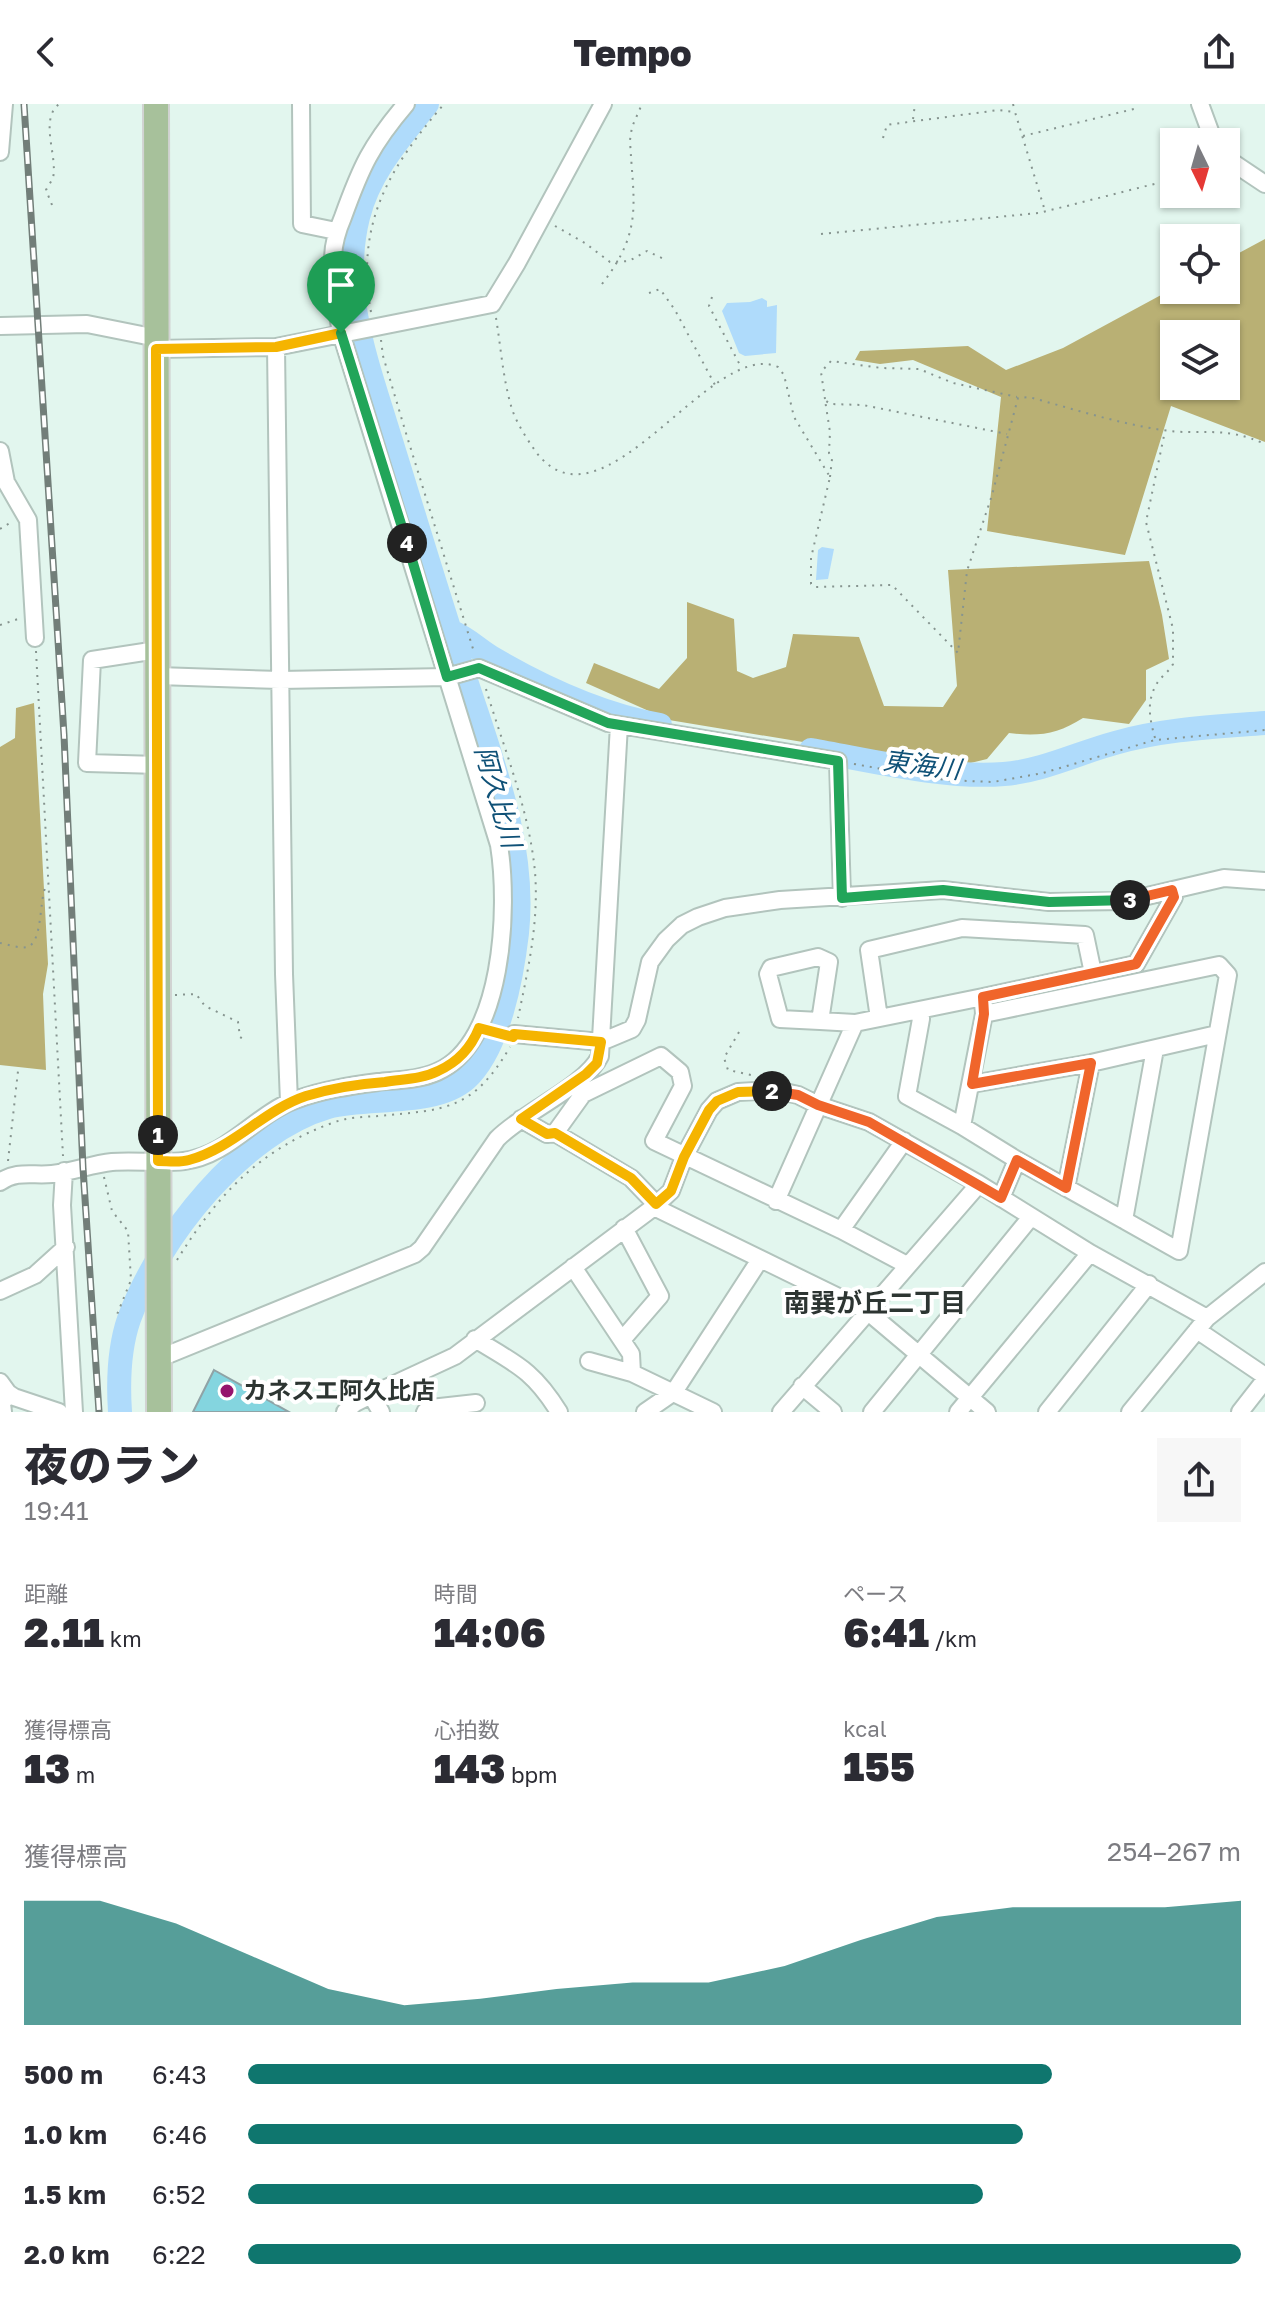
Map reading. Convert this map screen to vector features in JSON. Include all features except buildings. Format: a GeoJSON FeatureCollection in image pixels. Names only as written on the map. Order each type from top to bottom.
{"type":"FeatureCollection","features":[{"type":"Feature","properties":{"kind":"main road"},"geometry":{"type":"LineString","coordinates":[[156,104],[159,1412]]}},
{"type":"Feature","properties":{"kind":"street"},"geometry":{"type":"LineString","coordinates":[[0,152],[4,104]]}},
{"type":"Feature","properties":{"kind":"street"},"geometry":{"type":"LineString","coordinates":[[301,104],[302,224],[336,231]]}},
{"type":"Feature","properties":{"kind":"street"},"geometry":{"type":"LineString","coordinates":[[4,1179],[55,1174],[102,1164],[186,1161],[217,1150],[289,1102],[347,1086],[436,1073],[464,1053],[474,1040],[482,1020],[502,940],[505,900],[503,872],[492,818],[341,333],[333,258],[336,231],[361,166],[384,130],[406,104]]}},
{"type":"Feature","properties":{"kind":"street"},"geometry":{"type":"LineString","coordinates":[[0,326],[87,324],[156,344],[276,347],[492,304],[603,104]]}},
{"type":"Feature","properties":{"kind":"street"},"geometry":{"type":"LineString","coordinates":[[1200,104],[1209,128]]}},
{"type":"Feature","properties":{"kind":"street"},"geometry":{"type":"LineString","coordinates":[[1240,167],[1265,184]]}},
{"type":"Feature","properties":{"kind":"street"},"geometry":{"type":"LineString","coordinates":[[276,347],[284,974],[289,1102]]}},
{"type":"Feature","properties":{"kind":"street"},"geometry":{"type":"LineString","coordinates":[[0,451],[6,482],[28,520],[35,638]]}},
{"type":"Feature","properties":{"kind":"street"},"geometry":{"type":"LineString","coordinates":[[157,650],[92,660],[87,763],[159,765]]}},
{"type":"Feature","properties":{"kind":"street"},"geometry":{"type":"LineString","coordinates":[[158,676],[280,680],[447,677],[477,660],[608,723],[838,761],[842,898]]}},
{"type":"Feature","properties":{"kind":"street"},"geometry":{"type":"LineString","coordinates":[[160,1358],[415,1254],[497,1139],[597,1063],[601,1042],[619,725]]}},
{"type":"Feature","properties":{"kind":"street"},"geometry":{"type":"LineString","coordinates":[[514,1034],[601,1042],[632,1029],[650,962],[666,940],[682,925],[725,908],[780,900],[943,890],[1049,902],[1126,901],[1224,878],[1265,881]]}},
{"type":"Feature","properties":{"kind":"street"},"geometry":{"type":"LineString","coordinates":[[820,1021],[829,962],[818,957],[771,968],[768,974],[780,1019],[855,1023],[1136,964],[1174,897],[1172,890]]}},
{"type":"Feature","properties":{"kind":"street"},"geometry":{"type":"LineString","coordinates":[[879,1018],[868,956],[871,948],[962,928],[1085,935],[1093,973]]}},
{"type":"Feature","properties":{"kind":"street"},"geometry":{"type":"LineString","coordinates":[[921,1010],[907,1096],[1179,1251],[1228,975],[1219,965],[984,1014]]}},
{"type":"Feature","properties":{"kind":"street"},"geometry":{"type":"LineString","coordinates":[[962,1126],[984,1014],[983,997]]}},
{"type":"Feature","properties":{"kind":"street"},"geometry":{"type":"LineString","coordinates":[[776,1201],[855,1023]]}},
{"type":"Feature","properties":{"kind":"street"},"geometry":{"type":"LineString","coordinates":[[972,1084],[1091,1063],[1217,1034]]}},
{"type":"Feature","properties":{"kind":"street"},"geometry":{"type":"LineString","coordinates":[[1124,1220],[1155,1049]]}},
{"type":"Feature","properties":{"kind":"street"},"geometry":{"type":"LineString","coordinates":[[555,1133],[583,1094],[661,1056],[680,1072],[683,1086],[654,1141],[907,1265]]}},
{"type":"Feature","properties":{"kind":"street"},"geometry":{"type":"LineString","coordinates":[[1066,1188],[1091,1063]]}},
{"type":"Feature","properties":{"kind":"street"},"geometry":{"type":"LineString","coordinates":[[345,1412],[355,1403],[455,1356],[655,1206],[671,1191],[684,1157],[709,1110],[727,1096],[738,1092],[776,1090],[798,1095],[869,1122],[979,1184],[1090,1253],[1149,1284],[1265,1378],[1240,1412]]}},
{"type":"Feature","properties":{"kind":"street"},"geometry":{"type":"LineString","coordinates":[[521,1119],[547,1134],[555,1133],[631,1178],[655,1206],[759,1261],[867,1311],[987,1412]]}},
{"type":"Feature","properties":{"kind":"street"},"geometry":{"type":"LineString","coordinates":[[841,1230],[904,1141]]}},
{"type":"Feature","properties":{"kind":"street"},"geometry":{"type":"LineString","coordinates":[[1001,1198],[1017,1160]]}},
{"type":"Feature","properties":{"kind":"street"},"geometry":{"type":"LineString","coordinates":[[64,1171],[62,1205],[74,1412]]}},
{"type":"Feature","properties":{"kind":"street"},"geometry":{"type":"LineString","coordinates":[[781,1412],[979,1184]]}},
{"type":"Feature","properties":{"kind":"street"},"geometry":{"type":"LineString","coordinates":[[872,1412],[1031,1217]]}},
{"type":"Feature","properties":{"kind":"street"},"geometry":{"type":"LineString","coordinates":[[622,1340],[660,1296],[624,1228]]}},
{"type":"Feature","properties":{"kind":"street"},"geometry":{"type":"LineString","coordinates":[[0,1291],[35,1275],[66,1247]]}},
{"type":"Feature","properties":{"kind":"street"},"geometry":{"type":"LineString","coordinates":[[958,1412],[1090,1253]]}},
{"type":"Feature","properties":{"kind":"street"},"geometry":{"type":"LineString","coordinates":[[645,1412],[674,1392],[759,1261]]}},
{"type":"Feature","properties":{"kind":"street"},"geometry":{"type":"LineString","coordinates":[[573,1267],[631,1354],[632,1373]]}},
{"type":"Feature","properties":{"kind":"street"},"geometry":{"type":"LineString","coordinates":[[1130,1412],[1202,1324],[1265,1272]]}},
{"type":"Feature","properties":{"kind":"street"},"geometry":{"type":"LineString","coordinates":[[1047,1412],[1149,1284]]}},
{"type":"Feature","properties":{"kind":"street"},"geometry":{"type":"LineString","coordinates":[[475,1339],[530,1372],[559,1412]]}},
{"type":"Feature","properties":{"kind":"street"},"geometry":{"type":"LineString","coordinates":[[589,1361],[632,1373],[713,1412]]}},
{"type":"Feature","properties":{"kind":"street"},"geometry":{"type":"LineString","coordinates":[[802,1386],[833,1412]]}},
{"type":"Feature","properties":{"kind":"street"},"geometry":{"type":"LineString","coordinates":[[3,1412],[4,1387],[59,1412]]}},
{"type":"Feature","properties":{"kind":"street"},"geometry":{"type":"LineString","coordinates":[[371,1395],[381,1412]]}},
{"type":"Feature","properties":{"kind":"street"},"geometry":{"type":"LineString","coordinates":[[425,1412],[431,1408],[476,1403]]}},
{"type":"Feature","properties":{"kind":"path"},"geometry":{"type":"LineString","coordinates":[[52,205],[46,190],[53,177],[49,129],[55,107],[59,104]]}},
{"type":"Feature","properties":{"kind":"path"},"geometry":{"type":"LineString","coordinates":[[159,1283],[220,1198],[256,1163],[295,1140],[338,1121],[456,1105],[479,1090],[496,1072],[514,1034],[533,942],[535,873],[524,812],[405,430],[377,325],[372,317],[367,276],[369,236],[380,197],[395,168],[444,104]]}},
{"type":"Feature","properties":{"kind":"path"},"geometry":{"type":"LineString","coordinates":[[602,284],[627,243],[635,214],[630,140],[642,104]]}},
{"type":"Feature","properties":{"kind":"path"},"geometry":{"type":"LineString","coordinates":[[913,120],[915,104]]}},
{"type":"Feature","properties":{"kind":"path"},"geometry":{"type":"LineString","coordinates":[[1013,104],[1045,211]]}},
{"type":"Feature","properties":{"kind":"path"},"geometry":{"type":"LineString","coordinates":[[1023,136],[1138,108]]}},
{"type":"Feature","properties":{"kind":"path"},"geometry":{"type":"LineString","coordinates":[[883,138],[887,125],[999,110],[1015,112]]}},
{"type":"Feature","properties":{"kind":"path"},"geometry":{"type":"LineString","coordinates":[[821,234],[1045,211],[1160,182]]}},
{"type":"Feature","properties":{"kind":"path"},"geometry":{"type":"LineString","coordinates":[[541,219],[585,243],[610,262],[629,261],[647,251],[666,260]]}},
{"type":"Feature","properties":{"kind":"path"},"geometry":{"type":"LineString","coordinates":[[649,293],[660,289],[675,310],[715,385]]}},
{"type":"Feature","properties":{"kind":"path"},"geometry":{"type":"LineString","coordinates":[[712,297],[709,306],[742,368]]}},
{"type":"Feature","properties":{"kind":"path"},"geometry":{"type":"LineString","coordinates":[[492,304],[513,411],[542,459],[559,471],[580,473],[619,459],[742,368],[773,365],[781,370],[794,417],[830,477]]}},
{"type":"Feature","properties":{"kind":"path"},"geometry":{"type":"LineString","coordinates":[[1018,398],[967,571],[958,653],[892,585],[816,587],[811,584],[811,558],[832,459],[821,372],[831,361],[881,368],[919,369],[953,383],[1018,398],[1029,397],[1166,430],[1224,431],[1265,444]]}},
{"type":"Feature","properties":{"kind":"path"},"geometry":{"type":"LineString","coordinates":[[825,400],[830,404],[863,405],[1009,434]]}},
{"type":"Feature","properties":{"kind":"path"},"geometry":{"type":"LineString","coordinates":[[1155,740],[1150,701],[1156,685],[1173,664],[1173,629],[1146,522],[1166,430]]}},
{"type":"Feature","properties":{"kind":"path"},"geometry":{"type":"LineString","coordinates":[[35,638],[64,1171]]}},
{"type":"Feature","properties":{"kind":"path"},"geometry":{"type":"LineString","coordinates":[[838,761],[945,780],[993,782],[1032,776],[1155,740],[1265,730]]}},
{"type":"Feature","properties":{"kind":"path"},"geometry":{"type":"LineString","coordinates":[[0,943],[27,947],[32,944],[38,932],[43,893],[49,884]]}},
{"type":"Feature","properties":{"kind":"path"},"geometry":{"type":"LineString","coordinates":[[159,996],[196,994],[205,1006],[238,1022],[240,1037],[246,1041]]}},
{"type":"Feature","properties":{"kind":"path"},"geometry":{"type":"LineString","coordinates":[[739,1032],[724,1058],[728,1070],[757,1077]]}},
{"type":"Feature","properties":{"kind":"path"},"geometry":{"type":"LineString","coordinates":[[4,1179],[18,1071]]}},
{"type":"Feature","properties":{"kind":"path"},"geometry":{"type":"LineString","coordinates":[[102,1164],[112,1211],[128,1231],[131,1280],[116,1317]]}},
{"type":"Feature","properties":{"kind":"shaded area"},"geometry":{"type":"Polygon","coordinates":[[[1265,239],[1265,442],[1171,406],[1125,555],[987,531],[1001,397],[913,360],[880,364],[855,360],[860,351],[968,346],[1006,370],[1063,348],[1160,296],[1160,304],[1240,304],[1240,252],[1265,239]]]}},
{"type":"Feature","properties":{"kind":"shaded area"},"geometry":{"type":"Polygon","coordinates":[[[1149,561],[1169,659],[1146,670],[1146,700],[1129,724],[1083,718],[1048,733],[1009,733],[987,759],[954,767],[669,720],[586,683],[594,663],[659,689],[687,658],[687,602],[734,619],[737,671],[753,678],[786,667],[793,634],[859,637],[884,706],[943,707],[957,686],[948,570],[1149,561]]]}},
{"type":"Feature","properties":{"kind":"shaded area"},"geometry":{"type":"Polygon","coordinates":[[[34,703],[48,964],[43,994],[46,1070],[0,1065],[0,747],[15,738],[16,708],[34,703]]]}},
{"type":"Feature","properties":{"kind":"water"},"geometry":{"type":"Polygon","coordinates":[[[762,298],[767,301],[767,307],[777,305],[776,353],[745,356],[739,353],[722,311],[727,303],[762,298]]]}},
{"type":"Feature","properties":{"kind":"water"},"geometry":{"type":"Polygon","coordinates":[[[822,547],[834,549],[828,579],[816,580],[818,550],[822,547]]]}},
{"type":"Feature","properties":{"kind":"waterway","name":"阿久比川"},"geometry":{"type":"LineString","coordinates":[[120,1412],[120,1365],[129,1319],[161,1255],[182,1222],[208,1192],[235,1163],[296,1120],[344,1104],[437,1094],[466,1079],[487,1050],[502,1011],[512,970],[519,899],[511,831],[503,797],[370,374],[353,297],[353,244],[363,201],[386,157],[427,104]]}},
{"type":"Feature","properties":{"kind":"waterway","name":"東海川"},"geometry":{"type":"LineString","coordinates":[[452,632],[494,659],[553,690],[617,715],[660,725]]}},
{"type":"Feature","properties":{"kind":"waterway","name":"東海川"},"geometry":{"type":"LineString","coordinates":[[811,750],[932,771],[1004,774],[1152,735],[1265,723]]}},
{"type":"Feature","properties":{"kind":"railway"},"geometry":{"type":"LineString","coordinates":[[24,104],[64,735],[83,1168],[99,1412]]}},
{"type":"Feature","properties":{"kind":"place","name":"カネスエ阿久比店"},"geometry":{"type":"Point","coordinates":[227,1391]}},
{"type":"Feature","properties":{"kind":"district","name":"南巽が丘二丁目"},"geometry":{"type":"Point","coordinates":[875,1303]}},
{"type":"Feature","properties":{"kind":"route"},"geometry":{"type":"LineString","coordinates":[[341,333],[447,677],[479,668],[608,723],[838,761],[842,898],[943,890],[1049,902],[1126,901],[1172,890],[1174,897],[1136,964],[983,997],[984,1014],[972,1084],[1091,1063],[1066,1188],[1017,1160],[1001,1198],[869,1122],[798,1095],[776,1090],[738,1092],[717,1101],[684,1157],[671,1191],[656,1204],[631,1178],[555,1133],[547,1134],[521,1119],[586,1074],[597,1063],[601,1042],[514,1034],[513,1037],[479,1028],[464,1053],[436,1073],[309,1095],[289,1102],[217,1150],[186,1161],[158,1161],[156,349],[276,347],[341,333]]}}]}
